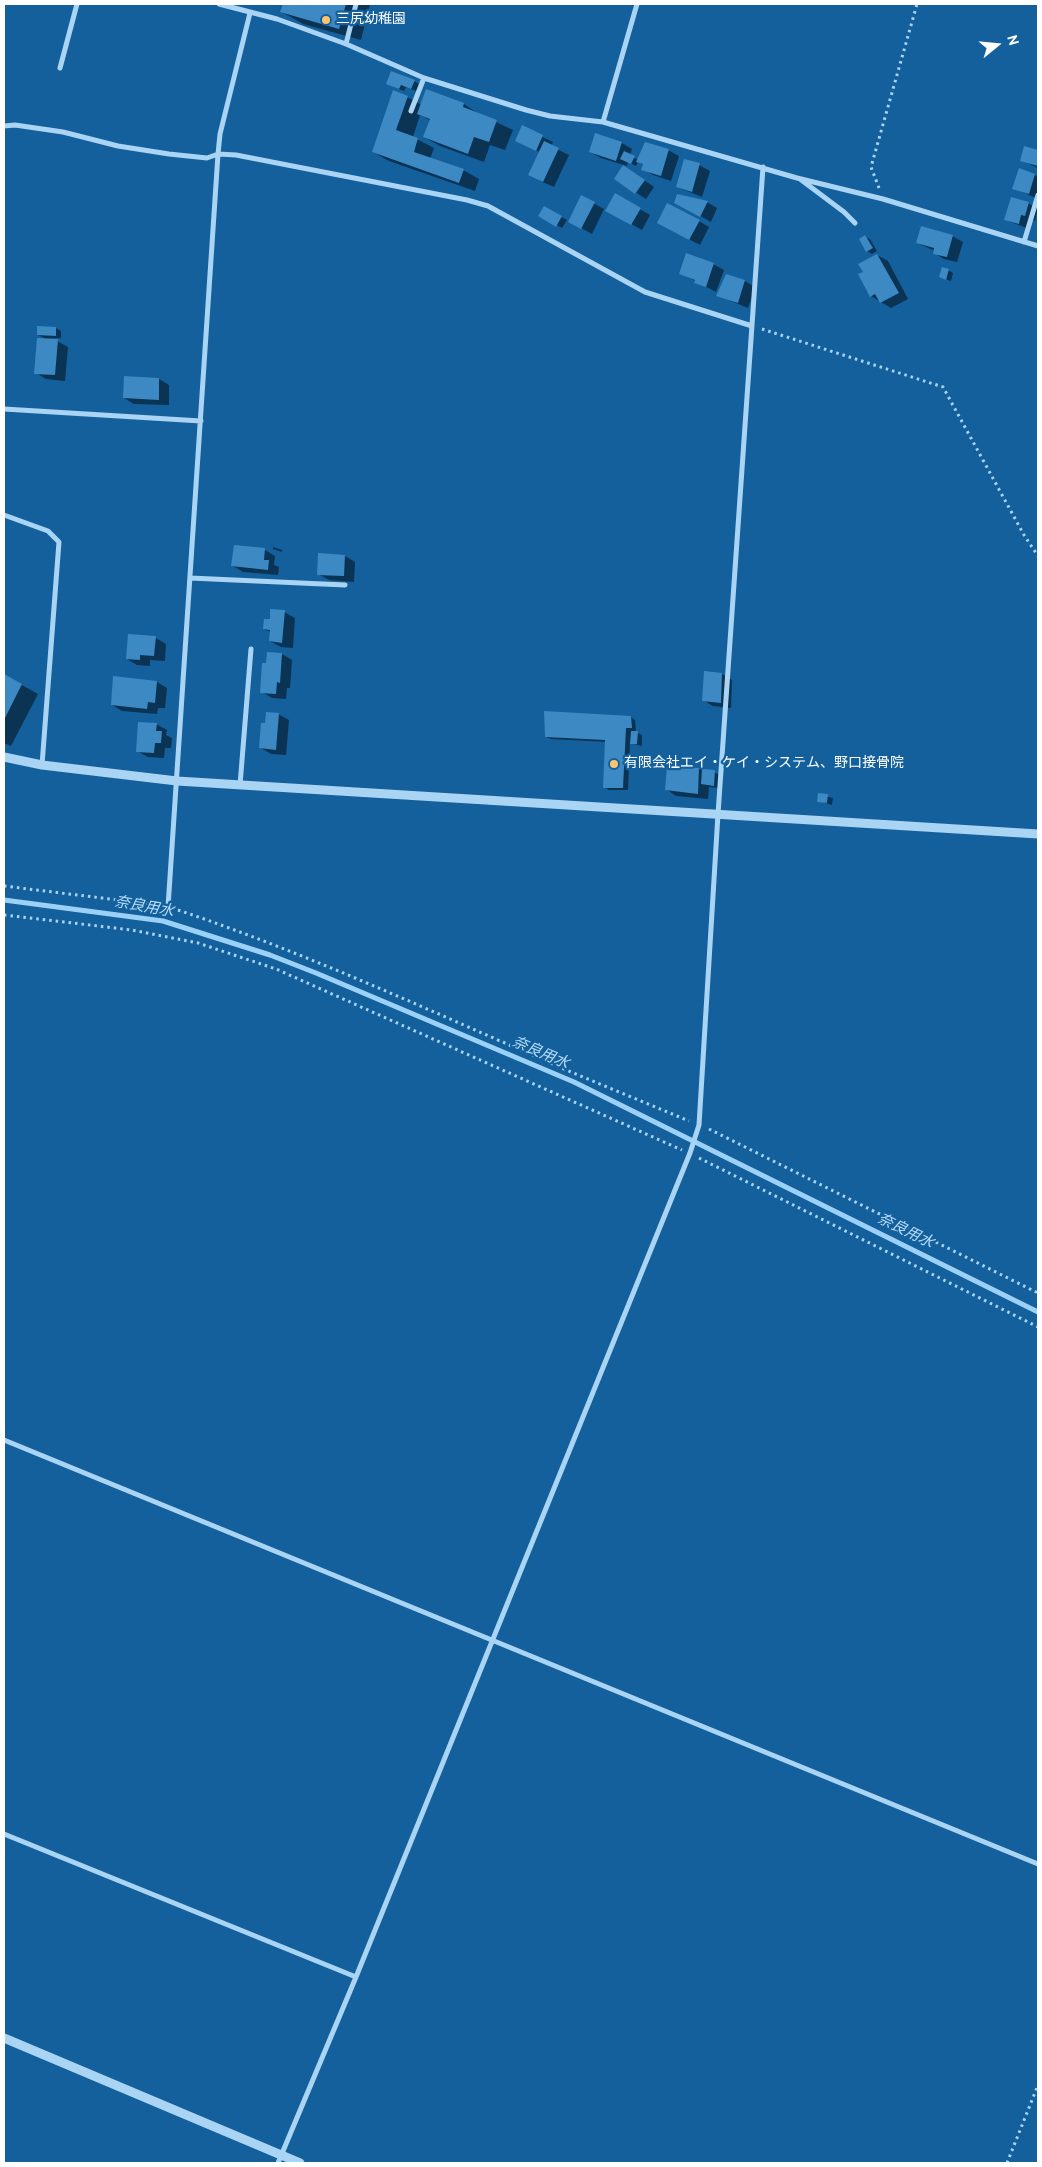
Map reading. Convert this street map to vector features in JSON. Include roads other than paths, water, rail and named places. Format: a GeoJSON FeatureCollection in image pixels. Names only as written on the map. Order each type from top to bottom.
{"type":"FeatureCollection","features":[{"type":"Feature","properties":{"kind":"street"},"geometry":{"type":"LineString","coordinates":[[60,68],[77,4]]}},
{"type":"Feature","properties":{"kind":"street"},"geometry":{"type":"LineString","coordinates":[[219,4],[277,19],[346,44],[424,78],[534,112],[603,122],[798,178],[883,199],[1038,246]]}},
{"type":"Feature","properties":{"kind":"street"},"geometry":{"type":"LineString","coordinates":[[346,44],[356,4]]}},
{"type":"Feature","properties":{"kind":"street"},"geometry":{"type":"LineString","coordinates":[[603,122],[637,4]]}},
{"type":"Feature","properties":{"kind":"street"},"geometry":{"type":"LineString","coordinates":[[168,907],[218,154],[220,134],[250,13]]}},
{"type":"Feature","properties":{"kind":"street"},"geometry":{"type":"LineString","coordinates":[[411,111],[424,78]]}},
{"type":"Feature","properties":{"kind":"street"},"geometry":{"type":"LineString","coordinates":[[4,126],[15,125],[62,132],[118,146],[169,154],[206,158],[218,154],[236,155],[488,206],[645,292],[752,326]]}},
{"type":"Feature","properties":{"kind":"street"},"geometry":{"type":"LineString","coordinates":[[280,2159],[356,1977],[690,1153],[699,1124],[762,167]]}},
{"type":"Feature","properties":{"kind":"street"},"geometry":{"type":"LineString","coordinates":[[798,178],[844,212],[855,223]]}},
{"type":"Feature","properties":{"kind":"street"},"geometry":{"type":"LineString","coordinates":[[1024,242],[1038,195]]}},
{"type":"Feature","properties":{"kind":"street"},"geometry":{"type":"LineString","coordinates":[[4,409],[200,421]]}},
{"type":"Feature","properties":{"kind":"street"},"geometry":{"type":"LineString","coordinates":[[4,515],[48,531],[59,542],[42,765]]}},
{"type":"Feature","properties":{"kind":"street"},"geometry":{"type":"LineString","coordinates":[[190,578],[345,585]]}},
{"type":"Feature","properties":{"kind":"street"},"geometry":{"type":"LineString","coordinates":[[240,785],[251,649]]}},
{"type":"Feature","properties":{"kind":"street"},"geometry":{"type":"LineString","coordinates":[[4,757],[42,765],[176,781],[1038,834]]}},
{"type":"Feature","properties":{"kind":"street"},"geometry":{"type":"LineString","coordinates":[[4,1440],[1038,1864]]}},
{"type":"Feature","properties":{"kind":"street"},"geometry":{"type":"LineString","coordinates":[[4,1834],[356,1977]]}},
{"type":"Feature","properties":{"kind":"street"},"geometry":{"type":"LineString","coordinates":[[4,2038],[280,2159],[300,2163]]}},
{"type":"Feature","properties":{"kind":"waterway","name":"奈良用水"},"geometry":{"type":"LineString","coordinates":[[4,900],[163,921],[270,955],[316,973],[574,1082],[1038,1312]]}},
{"type":"Feature","properties":{"kind":"place","name":"三尻幼稚園"},"geometry":{"type":"Point","coordinates":[326,20]}},
{"type":"Feature","properties":{"kind":"place","name":"有限会社エイ・ケイ・システム、野口接骨院"},"geometry":{"type":"Point","coordinates":[614,764]}}]}
